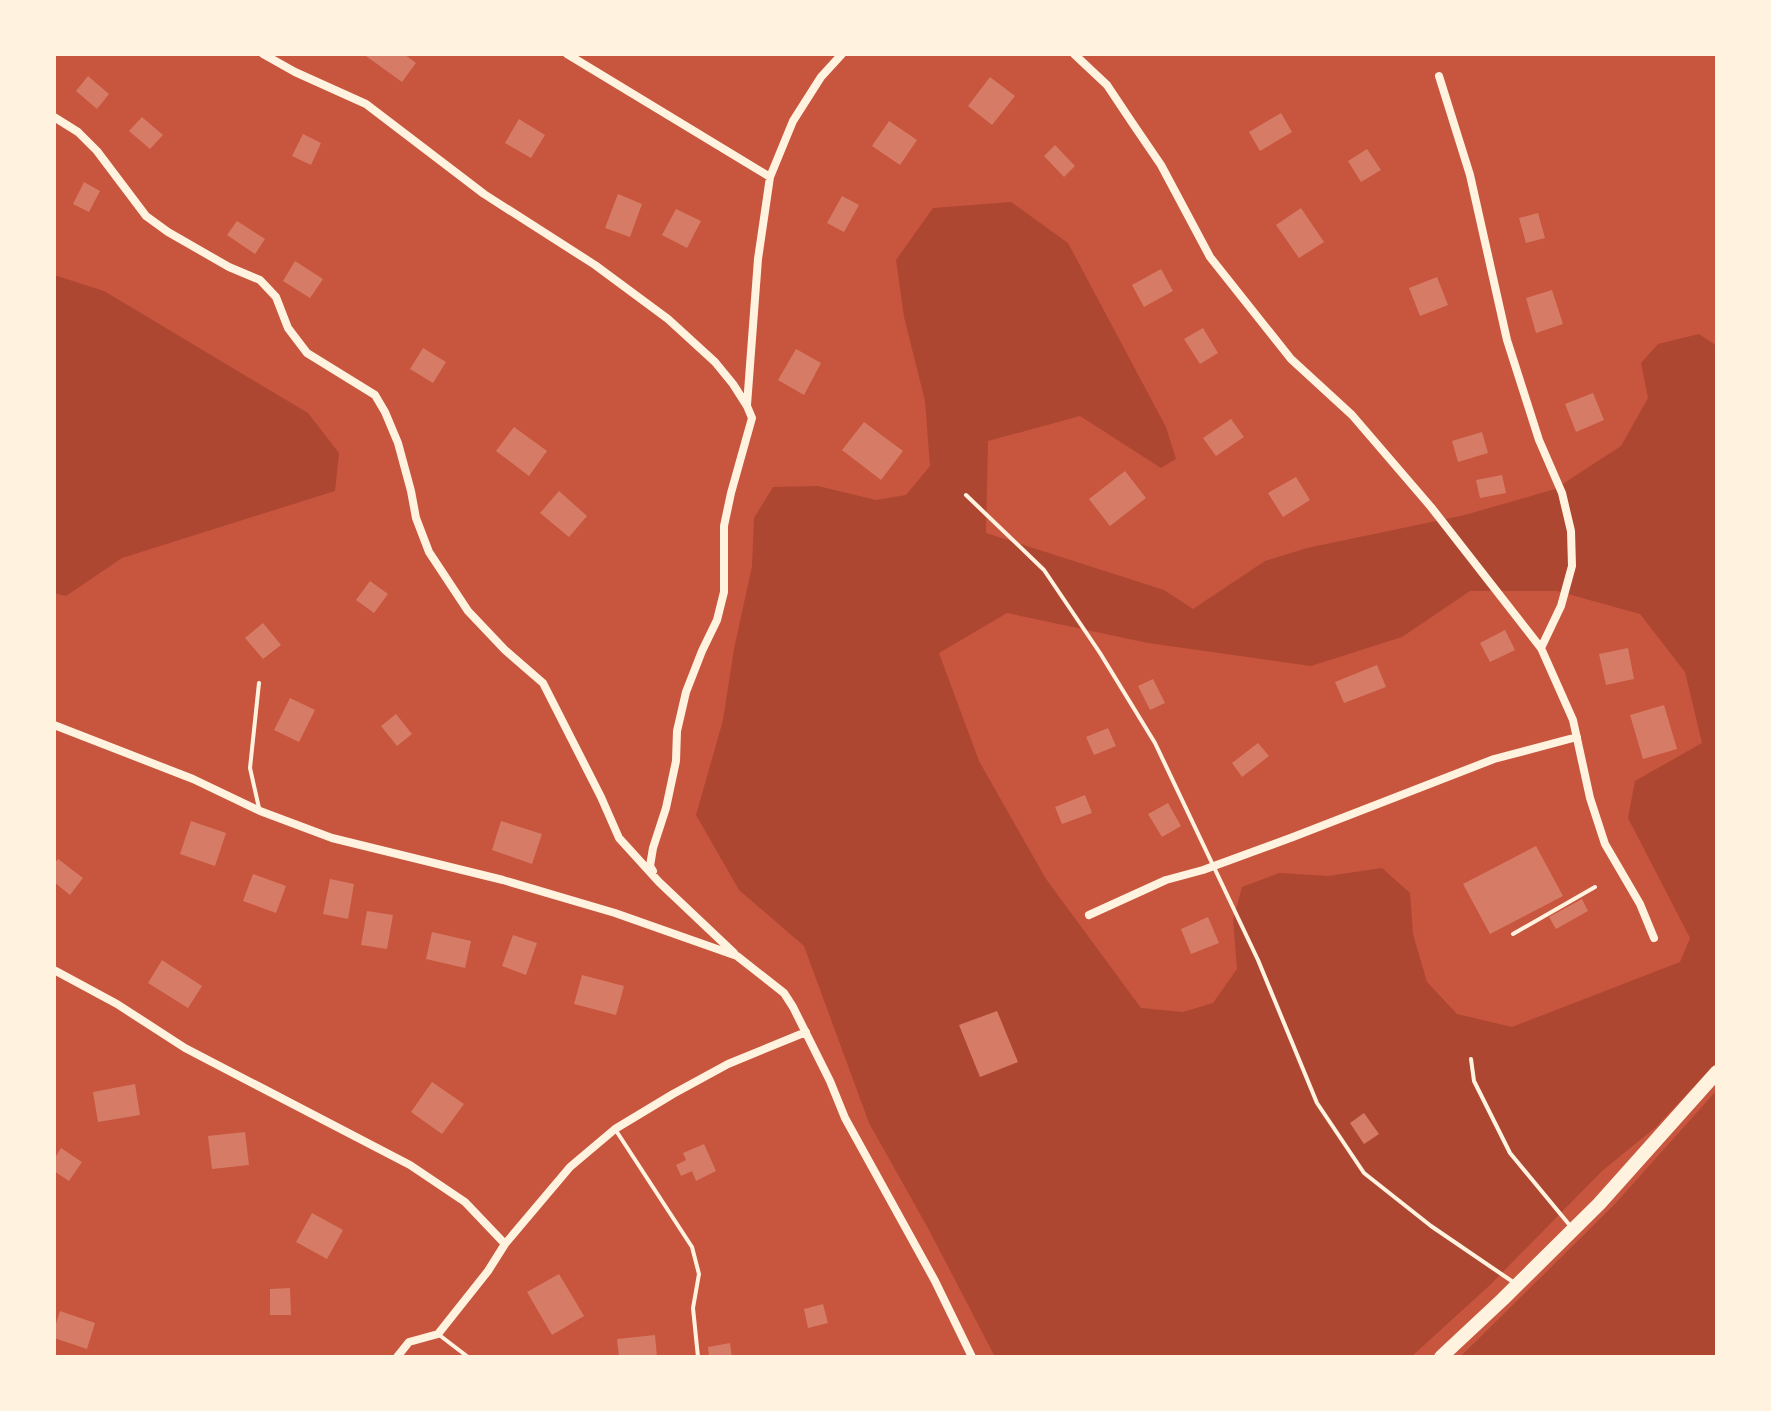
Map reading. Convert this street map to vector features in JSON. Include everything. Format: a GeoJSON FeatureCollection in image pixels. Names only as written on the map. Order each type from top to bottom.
{"type":"FeatureCollection","features":[{"type":"Feature","properties":{"kind":"main road"},"geometry":{"type":"LineString","coordinates":[[1441,1357],[1574,1230],[1717,1072]]}},
{"type":"Feature","properties":{"kind":"street"},"geometry":{"type":"LineString","coordinates":[[263,54],[366,104],[484,194],[618,282],[668,319],[715,362],[747,406],[752,418],[724,526],[724,592],[717,620],[686,692],[677,731],[676,761],[653,848],[650,866],[659,882]]}},
{"type":"Feature","properties":{"kind":"street"},"geometry":{"type":"LineString","coordinates":[[567,54],[770,177]]}},
{"type":"Feature","properties":{"kind":"street"},"geometry":{"type":"LineString","coordinates":[[747,406],[758,259],[770,177],[793,121],[821,77],[842,54]]}},
{"type":"Feature","properties":{"kind":"street"},"geometry":{"type":"LineString","coordinates":[[1074,54],[1107,85],[1161,165],[1210,257],[1291,359],[1352,415],[1421,496],[1541,648],[1573,720],[1590,798],[1605,844],[1640,904],[1654,938]]}},
{"type":"Feature","properties":{"kind":"street"},"geometry":{"type":"LineString","coordinates":[[1439,76],[1470,175],[1507,340],[1539,440],[1562,493],[1571,531],[1572,566],[1561,606],[1541,648]]}},
{"type":"Feature","properties":{"kind":"street"},"geometry":{"type":"LineString","coordinates":[[54,117],[78,132],[97,151],[146,216],[217,260],[260,280],[276,297],[288,328],[307,353],[375,395],[398,443],[416,518],[429,552],[468,611],[505,650],[543,683],[619,838],[659,882],[737,956],[784,993],[806,1032],[845,1118],[935,1281],[972,1357]]}},
{"type":"Feature","properties":{"kind":"street"},"geometry":{"type":"LineString","coordinates":[[54,725],[332,838],[458,868],[615,913],[737,956]]}},
{"type":"Feature","properties":{"kind":"street"},"geometry":{"type":"LineString","coordinates":[[1089,915],[1166,880],[1213,866],[1494,759],[1577,737]]}},
{"type":"Feature","properties":{"kind":"street"},"geometry":{"type":"LineString","coordinates":[[54,970],[117,1004],[185,1048],[410,1165],[465,1202],[505,1244]]}},
{"type":"Feature","properties":{"kind":"street"},"geometry":{"type":"LineString","coordinates":[[397,1357],[409,1342],[438,1334],[488,1271],[505,1244],[570,1167],[615,1129],[728,1064],[806,1032]]}},
{"type":"Feature","properties":{"kind":"lane"},"geometry":{"type":"LineString","coordinates":[[966,495],[1044,570],[1155,743],[1258,960],[1317,1103],[1364,1173],[1431,1226],[1518,1285]]}},
{"type":"Feature","properties":{"kind":"lane"},"geometry":{"type":"LineString","coordinates":[[259,683],[250,768],[260,811]]}},
{"type":"Feature","properties":{"kind":"lane"},"geometry":{"type":"LineString","coordinates":[[1513,934],[1595,887]]}},
{"type":"Feature","properties":{"kind":"lane"},"geometry":{"type":"LineString","coordinates":[[1471,1059],[1474,1081],[1510,1153],[1574,1230]]}},
{"type":"Feature","properties":{"kind":"lane"},"geometry":{"type":"LineString","coordinates":[[615,1129],[692,1247],[699,1274],[693,1308],[698,1357]]}},
{"type":"Feature","properties":{"kind":"lane"},"geometry":{"type":"LineString","coordinates":[[438,1334],[468,1357]]}},
{"type":"Feature","properties":{"kind":"shaded area"},"geometry":{"type":"Polygon","coordinates":[[[1011,202],[1068,243],[1166,427],[1176,459],[1161,468],[1080,416],[988,441],[986,533],[1164,590],[1193,609],[1265,561],[1307,548],[1465,515],[1555,489],[1621,446],[1648,398],[1641,363],[1658,344],[1699,334],[1717,346],[1717,1062],[1656,1127],[1602,1171],[1490,1285],[1411,1357],[995,1357],[869,1123],[804,946],[739,890],[696,815],[723,720],[752,566],[754,518],[773,487],[818,486],[876,500],[906,495],[930,466],[925,401],[904,317],[896,260],[933,208],[1011,202]],[[1470,591],[1402,637],[1311,666],[1148,643],[1007,613],[939,653],[979,761],[1046,879],[1141,1008],[1183,1012],[1213,1003],[1237,969],[1233,920],[1242,887],[1279,873],[1328,876],[1382,868],[1410,893],[1413,934],[1427,982],[1457,1014],[1512,1027],[1680,962],[1690,938],[1628,818],[1635,781],[1702,743],[1685,672],[1640,614],[1557,591],[1470,591]]]}},
{"type":"Feature","properties":{"kind":"shaded area"},"geometry":{"type":"Polygon","coordinates":[[[54,275],[104,291],[308,413],[339,453],[335,491],[122,558],[66,596],[54,593],[54,275]]]}},
{"type":"Feature","properties":{"kind":"shaded area"},"geometry":{"type":"Polygon","coordinates":[[[1717,1090],[1717,1357],[1460,1357],[1613,1206],[1717,1090]]]}},
{"type":"Feature","properties":{"kind":"building"},"geometry":{"type":"Polygon","coordinates":[[[367,54],[404,54],[416,63],[402,82],[367,54]]]}},
{"type":"Feature","properties":{"kind":"building"},"geometry":{"type":"Polygon","coordinates":[[[88,76],[109,94],[97,109],[76,91],[88,76]]]}},
{"type":"Feature","properties":{"kind":"building"},"geometry":{"type":"Polygon","coordinates":[[[990,77],[1015,96],[992,125],[968,106],[990,77]]]}},
{"type":"Feature","properties":{"kind":"building"},"geometry":{"type":"Polygon","coordinates":[[[1281,113],[1292,132],[1260,151],[1249,132],[1281,113]]]}},
{"type":"Feature","properties":{"kind":"building"},"geometry":{"type":"Polygon","coordinates":[[[142,117],[163,135],[150,149],[129,131],[142,117]]]}},
{"type":"Feature","properties":{"kind":"building"},"geometry":{"type":"Polygon","coordinates":[[[519,119],[545,135],[531,158],[505,143],[519,119]]]}},
{"type":"Feature","properties":{"kind":"building"},"geometry":{"type":"Polygon","coordinates":[[[889,121],[917,140],[900,165],[872,146],[889,121]]]}},
{"type":"Feature","properties":{"kind":"building"},"geometry":{"type":"Polygon","coordinates":[[[303,134],[321,143],[311,165],[292,156],[303,134]]]}},
{"type":"Feature","properties":{"kind":"building"},"geometry":{"type":"Polygon","coordinates":[[[1055,145],[1075,166],[1064,177],[1044,156],[1055,145]]]}},
{"type":"Feature","properties":{"kind":"building"},"geometry":{"type":"Polygon","coordinates":[[[1367,149],[1381,170],[1361,182],[1348,161],[1367,149]]]}},
{"type":"Feature","properties":{"kind":"building"},"geometry":{"type":"Polygon","coordinates":[[[84,182],[100,191],[89,212],[73,204],[84,182]]]}},
{"type":"Feature","properties":{"kind":"building"},"geometry":{"type":"Polygon","coordinates":[[[618,194],[642,204],[630,237],[605,228],[618,194]]]}},
{"type":"Feature","properties":{"kind":"building"},"geometry":{"type":"Polygon","coordinates":[[[842,196],[859,205],[844,232],[827,223],[842,196]]]}},
{"type":"Feature","properties":{"kind":"building"},"geometry":{"type":"Polygon","coordinates":[[[1301,208],[1324,242],[1299,258],[1276,225],[1301,208]]]}},
{"type":"Feature","properties":{"kind":"building"},"geometry":{"type":"Polygon","coordinates":[[[676,209],[701,221],[687,248],[662,235],[676,209]]]}},
{"type":"Feature","properties":{"kind":"building"},"geometry":{"type":"Polygon","coordinates":[[[1538,213],[1545,238],[1526,243],[1519,218],[1538,213]]]}},
{"type":"Feature","properties":{"kind":"building"},"geometry":{"type":"Polygon","coordinates":[[[237,221],[265,239],[255,254],[227,235],[237,221]]]}},
{"type":"Feature","properties":{"kind":"building"},"geometry":{"type":"Polygon","coordinates":[[[295,261],[323,279],[310,298],[283,281],[295,261]]]}},
{"type":"Feature","properties":{"kind":"building"},"geometry":{"type":"Polygon","coordinates":[[[1161,269],[1173,291],[1144,307],[1132,285],[1161,269]]]}},
{"type":"Feature","properties":{"kind":"building"},"geometry":{"type":"Polygon","coordinates":[[[1437,277],[1448,305],[1420,316],[1409,288],[1437,277]]]}},
{"type":"Feature","properties":{"kind":"building"},"geometry":{"type":"Polygon","coordinates":[[[1552,290],[1563,324],[1536,333],[1526,298],[1552,290]]]}},
{"type":"Feature","properties":{"kind":"building"},"geometry":{"type":"Polygon","coordinates":[[[1203,328],[1218,353],[1200,364],[1184,339],[1203,328]]]}},
{"type":"Feature","properties":{"kind":"building"},"geometry":{"type":"Polygon","coordinates":[[[423,348],[446,362],[433,383],[410,369],[423,348]]]}},
{"type":"Feature","properties":{"kind":"building"},"geometry":{"type":"Polygon","coordinates":[[[796,349],[821,363],[804,395],[778,380],[796,349]]]}},
{"type":"Feature","properties":{"kind":"building"},"geometry":{"type":"Polygon","coordinates":[[[1593,393],[1604,420],[1576,432],[1565,404],[1593,393]]]}},
{"type":"Feature","properties":{"kind":"building"},"geometry":{"type":"Polygon","coordinates":[[[1231,419],[1244,437],[1216,456],[1203,438],[1231,419]]]}},
{"type":"Feature","properties":{"kind":"building"},"geometry":{"type":"Polygon","coordinates":[[[864,422],[903,451],[881,480],[842,450],[864,422]]]}},
{"type":"Feature","properties":{"kind":"building"},"geometry":{"type":"Polygon","coordinates":[[[514,427],[547,451],[529,476],[496,451],[514,427]]]}},
{"type":"Feature","properties":{"kind":"building"},"geometry":{"type":"Polygon","coordinates":[[[1482,432],[1488,453],[1458,462],[1452,441],[1482,432]]]}},
{"type":"Feature","properties":{"kind":"building"},"geometry":{"type":"Polygon","coordinates":[[[1125,471],[1146,498],[1110,526],[1089,499],[1125,471]]]}},
{"type":"Feature","properties":{"kind":"building"},"geometry":{"type":"Polygon","coordinates":[[[1502,475],[1506,493],[1480,498],[1476,480],[1502,475]]]}},
{"type":"Feature","properties":{"kind":"building"},"geometry":{"type":"Polygon","coordinates":[[[1296,477],[1310,500],[1283,517],[1268,493],[1296,477]]]}},
{"type":"Feature","properties":{"kind":"building"},"geometry":{"type":"Polygon","coordinates":[[[559,491],[587,516],[569,537],[540,513],[559,491]]]}},
{"type":"Feature","properties":{"kind":"building"},"geometry":{"type":"Polygon","coordinates":[[[370,581],[388,594],[374,613],[356,600],[370,581]]]}},
{"type":"Feature","properties":{"kind":"building"},"geometry":{"type":"Polygon","coordinates":[[[263,623],[281,645],[263,659],[245,638],[263,623]]]}},
{"type":"Feature","properties":{"kind":"building"},"geometry":{"type":"Polygon","coordinates":[[[1505,630],[1515,650],[1490,662],[1480,643],[1505,630]]]}},
{"type":"Feature","properties":{"kind":"building"},"geometry":{"type":"Polygon","coordinates":[[[1628,648],[1634,679],[1606,685],[1599,654],[1628,648]]]}},
{"type":"Feature","properties":{"kind":"building"},"geometry":{"type":"Polygon","coordinates":[[[1377,665],[1386,687],[1344,703],[1335,682],[1377,665]]]}},
{"type":"Feature","properties":{"kind":"building"},"geometry":{"type":"Polygon","coordinates":[[[1153,679],[1165,703],[1150,710],[1138,686],[1153,679]]]}},
{"type":"Feature","properties":{"kind":"building"},"geometry":{"type":"Polygon","coordinates":[[[290,698],[315,710],[299,742],[274,730],[290,698]]]}},
{"type":"Feature","properties":{"kind":"building"},"geometry":{"type":"Polygon","coordinates":[[[1664,705],[1677,749],[1643,759],[1630,715],[1664,705]]]}},
{"type":"Feature","properties":{"kind":"building"},"geometry":{"type":"Polygon","coordinates":[[[396,714],[412,734],[397,746],[381,726],[396,714]]]}},
{"type":"Feature","properties":{"kind":"building"},"geometry":{"type":"Polygon","coordinates":[[[1108,728],[1116,746],[1094,755],[1086,737],[1108,728]]]}},
{"type":"Feature","properties":{"kind":"building"},"geometry":{"type":"Polygon","coordinates":[[[1258,743],[1269,756],[1242,777],[1232,763],[1258,743]]]}},
{"type":"Feature","properties":{"kind":"building"},"geometry":{"type":"Polygon","coordinates":[[[1085,795],[1092,813],[1062,824],[1055,807],[1085,795]]]}},
{"type":"Feature","properties":{"kind":"building"},"geometry":{"type":"Polygon","coordinates":[[[1168,803],[1181,826],[1162,837],[1148,814],[1168,803]]]}},
{"type":"Feature","properties":{"kind":"building"},"geometry":{"type":"Polygon","coordinates":[[[191,821],[226,833],[215,866],[180,854],[191,821]]]}},
{"type":"Feature","properties":{"kind":"building"},"geometry":{"type":"Polygon","coordinates":[[[501,821],[542,834],[532,864],[492,850],[501,821]]]}},
{"type":"Feature","properties":{"kind":"building"},"geometry":{"type":"Polygon","coordinates":[[[1536,846],[1563,896],[1490,934],[1463,884],[1536,846]]]}},
{"type":"Feature","properties":{"kind":"building"},"geometry":{"type":"Polygon","coordinates":[[[58,859],[83,878],[70,895],[54,882],[54,864],[58,859]]]}},
{"type":"Feature","properties":{"kind":"building"},"geometry":{"type":"Polygon","coordinates":[[[253,874],[286,886],[276,913],[243,901],[253,874]]]}},
{"type":"Feature","properties":{"kind":"building"},"geometry":{"type":"Polygon","coordinates":[[[330,879],[354,884],[348,919],[323,914],[330,879]]]}},
{"type":"Feature","properties":{"kind":"building"},"geometry":{"type":"Polygon","coordinates":[[[1582,899],[1588,911],[1556,929],[1549,917],[1582,899]]]}},
{"type":"Feature","properties":{"kind":"building"},"geometry":{"type":"Polygon","coordinates":[[[367,911],[393,915],[387,949],[361,945],[367,911]]]}},
{"type":"Feature","properties":{"kind":"building"},"geometry":{"type":"Polygon","coordinates":[[[1208,917],[1219,943],[1191,954],[1181,929],[1208,917]]]}},
{"type":"Feature","properties":{"kind":"building"},"geometry":{"type":"Polygon","coordinates":[[[432,932],[471,941],[465,968],[426,959],[432,932]]]}},
{"type":"Feature","properties":{"kind":"building"},"geometry":{"type":"Polygon","coordinates":[[[513,935],[537,943],[526,975],[502,966],[513,935]]]}},
{"type":"Feature","properties":{"kind":"building"},"geometry":{"type":"Polygon","coordinates":[[[162,960],[202,986],[188,1008],[148,983],[162,960]]]}},
{"type":"Feature","properties":{"kind":"building"},"geometry":{"type":"Polygon","coordinates":[[[582,975],[624,986],[616,1015],[574,1004],[582,975]]]}},
{"type":"Feature","properties":{"kind":"building"},"geometry":{"type":"Polygon","coordinates":[[[997,1011],[1018,1062],[980,1077],[959,1025],[997,1011]]]}},
{"type":"Feature","properties":{"kind":"building"},"geometry":{"type":"Polygon","coordinates":[[[432,1082],[464,1104],[442,1134],[411,1112],[432,1082]]]}},
{"type":"Feature","properties":{"kind":"building"},"geometry":{"type":"Polygon","coordinates":[[[135,1084],[140,1115],[98,1122],[93,1092],[135,1084]]]}},
{"type":"Feature","properties":{"kind":"building"},"geometry":{"type":"Polygon","coordinates":[[[1364,1113],[1379,1134],[1364,1144],[1350,1123],[1364,1113]]]}},
{"type":"Feature","properties":{"kind":"building"},"geometry":{"type":"Polygon","coordinates":[[[245,1132],[249,1165],[212,1169],[208,1136],[245,1132]]]}},
{"type":"Feature","properties":{"kind":"building"},"geometry":{"type":"Polygon","coordinates":[[[704,1144],[716,1171],[696,1181],[692,1171],[681,1176],[676,1165],[686,1160],[683,1153],[704,1144]]]}},
{"type":"Feature","properties":{"kind":"building"},"geometry":{"type":"Polygon","coordinates":[[[61,1148],[82,1162],[69,1181],[54,1171],[54,1159],[61,1148]]]}},
{"type":"Feature","properties":{"kind":"building"},"geometry":{"type":"Polygon","coordinates":[[[312,1213],[343,1230],[327,1259],[296,1242],[312,1213]]]}},
{"type":"Feature","properties":{"kind":"building"},"geometry":{"type":"Polygon","coordinates":[[[559,1274],[584,1316],[552,1335],[527,1292],[559,1274]]]}},
{"type":"Feature","properties":{"kind":"building"},"geometry":{"type":"Polygon","coordinates":[[[290,1288],[291,1315],[270,1315],[270,1289],[290,1288]]]}},
{"type":"Feature","properties":{"kind":"building"},"geometry":{"type":"Polygon","coordinates":[[[823,1304],[828,1323],[808,1328],[804,1309],[823,1304]]]}},
{"type":"Feature","properties":{"kind":"building"},"geometry":{"type":"Polygon","coordinates":[[[60,1311],[95,1323],[87,1349],[54,1338],[60,1311]]]}},
{"type":"Feature","properties":{"kind":"building"},"geometry":{"type":"Polygon","coordinates":[[[655,1335],[657,1357],[619,1357],[617,1339],[655,1335]]]}},
{"type":"Feature","properties":{"kind":"building"},"geometry":{"type":"Polygon","coordinates":[[[730,1343],[732,1357],[709,1357],[708,1347],[730,1343]]]}}]}
